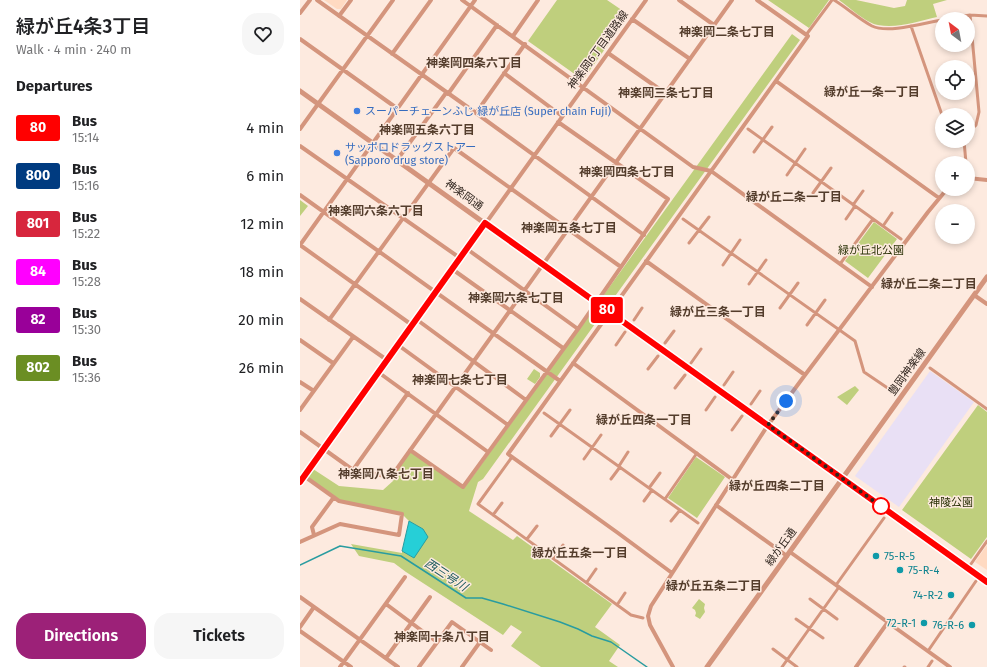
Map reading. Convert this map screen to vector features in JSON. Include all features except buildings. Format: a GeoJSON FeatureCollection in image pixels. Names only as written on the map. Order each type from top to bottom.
{"type":"FeatureCollection","features":[{"type":"Feature","properties":{"kind":"street"},"geometry":{"type":"LineString","coordinates":[[300,13],[310,0]]}},
{"type":"Feature","properties":{"kind":"street"},"geometry":{"type":"LineString","coordinates":[[317,0],[644,235]]}},
{"type":"Feature","properties":{"kind":"street"},"geometry":{"type":"LineString","coordinates":[[339,16],[351,0]]}},
{"type":"Feature","properties":{"kind":"street"},"geometry":{"type":"LineString","coordinates":[[300,129],[393,0]]}},
{"type":"Feature","properties":{"kind":"street"},"geometry":{"type":"LineString","coordinates":[[392,54],[431,0]]}},
{"type":"Feature","properties":{"kind":"street"},"geometry":{"type":"LineString","coordinates":[[462,0],[693,166],[711,171],[872,287]]}},
{"type":"Feature","properties":{"kind":"street"},"geometry":{"type":"LineString","coordinates":[[412,325],[300,245],[475,0]]}},
{"type":"Feature","properties":{"kind":"street"},"geometry":{"type":"LineString","coordinates":[[512,36],[538,0]]}},
{"type":"Feature","properties":{"kind":"street","name":"神楽岡6丁目道路線"},"geometry":{"type":"LineString","coordinates":[[300,482],[646,0]]}},
{"type":"Feature","properties":{"kind":"street"},"geometry":{"type":"LineString","coordinates":[[679,0],[714,26]]}},
{"type":"Feature","properties":{"kind":"street"},"geometry":{"type":"LineString","coordinates":[[300,432],[353,470],[391,477],[732,0]]}},
{"type":"Feature","properties":{"kind":"street"},"geometry":{"type":"LineString","coordinates":[[757,0],[806,35]]}},
{"type":"Feature","properties":{"kind":"street"},"geometry":{"type":"LineString","coordinates":[[672,573],[508,454],[808,36],[806,35],[833,0],[873,26],[882,29],[891,29],[935,21]]}},
{"type":"Feature","properties":{"kind":"street"},"geometry":{"type":"LineString","coordinates":[[975,15],[987,16]]}},
{"type":"Feature","properties":{"kind":"street"},"geometry":{"type":"LineString","coordinates":[[632,19],[690,59]]}},
{"type":"Feature","properties":{"kind":"street"},"geometry":{"type":"LineString","coordinates":[[397,160],[497,25]]}},
{"type":"Feature","properties":{"kind":"street"},"geometry":{"type":"LineString","coordinates":[[911,26],[940,108]]}},
{"type":"Feature","properties":{"kind":"street"},"geometry":{"type":"LineString","coordinates":[[300,38],[398,109]]}},
{"type":"Feature","properties":{"kind":"street"},"geometry":{"type":"LineString","coordinates":[[476,113],[525,44]]}},
{"type":"Feature","properties":{"kind":"street"},"geometry":{"type":"LineString","coordinates":[[973,52],[979,112],[975,126]]}},
{"type":"Feature","properties":{"kind":"street"},"geometry":{"type":"LineString","coordinates":[[608,53],[665,93]]}},
{"type":"Feature","properties":{"kind":"street"},"geometry":{"type":"LineString","coordinates":[[504,73],[562,116]]}},
{"type":"Feature","properties":{"kind":"street"},"geometry":{"type":"LineString","coordinates":[[672,666],[650,626],[648,616],[651,606],[768,425],[939,198],[776,81]]}},
{"type":"Feature","properties":{"kind":"street","name":"神楽岡通"},"geometry":{"type":"LineString","coordinates":[[300,91],[987,582]]}},
{"type":"Feature","properties":{"kind":"street"},"geometry":{"type":"LineString","coordinates":[[410,450],[463,487],[578,329],[668,199],[558,122]]}},
{"type":"Feature","properties":{"kind":"street"},"geometry":{"type":"LineString","coordinates":[[754,152],[772,127]]}},
{"type":"Feature","properties":{"kind":"street"},"geometry":{"type":"LineString","coordinates":[[748,129],[901,239]]}},
{"type":"Feature","properties":{"kind":"street"},"geometry":{"type":"LineString","coordinates":[[300,146],[460,258]]}},
{"type":"Feature","properties":{"kind":"street"},"geometry":{"type":"LineString","coordinates":[[329,320],[454,148],[621,267]]}},
{"type":"Feature","properties":{"kind":"street"},"geometry":{"type":"LineString","coordinates":[[787,175],[805,149]]}},
{"type":"Feature","properties":{"kind":"street"},"geometry":{"type":"LineString","coordinates":[[813,193],[831,168]]}},
{"type":"Feature","properties":{"kind":"street"},"geometry":{"type":"LineString","coordinates":[[975,179],[987,180]]}},
{"type":"Feature","properties":{"kind":"street"},"geometry":{"type":"LineString","coordinates":[[846,219],[863,191]]}},
{"type":"Feature","properties":{"kind":"street"},"geometry":{"type":"LineString","coordinates":[[300,195],[560,381]]}},
{"type":"Feature","properties":{"kind":"street"},"geometry":{"type":"LineString","coordinates":[[883,226],[892,213]]}},
{"type":"Feature","properties":{"kind":"street"},"geometry":{"type":"LineString","coordinates":[[690,243],[709,217]]}},
{"type":"Feature","properties":{"kind":"street"},"geometry":{"type":"LineString","coordinates":[[683,219],[855,341],[864,372],[895,393]]}},
{"type":"Feature","properties":{"kind":"street"},"geometry":{"type":"LineString","coordinates":[[840,264],[873,219]]}},
{"type":"Feature","properties":{"kind":"street"},"geometry":{"type":"LineString","coordinates":[[723,265],[740,240]]}},
{"type":"Feature","properties":{"kind":"street"},"geometry":{"type":"LineString","coordinates":[[467,249],[578,329]]}},
{"type":"Feature","properties":{"kind":"street"},"geometry":{"type":"LineString","coordinates":[[748,284],[766,260]]}},
{"type":"Feature","properties":{"kind":"street"},"geometry":{"type":"LineString","coordinates":[[646,261],[805,375]]}},
{"type":"Feature","properties":{"kind":"street"},"geometry":{"type":"LineString","coordinates":[[452,269],[563,348]]}},
{"type":"Feature","properties":{"kind":"street","name":"豊岡神楽線"},"geometry":{"type":"LineString","coordinates":[[843,478],[987,277]]}},
{"type":"Feature","properties":{"kind":"street"},"geometry":{"type":"LineString","coordinates":[[780,308],[798,283]]}},
{"type":"Feature","properties":{"kind":"street"},"geometry":{"type":"LineString","coordinates":[[974,295],[987,304]]}},
{"type":"Feature","properties":{"kind":"street"},"geometry":{"type":"LineString","coordinates":[[300,299],[352,337],[387,360]]}},
{"type":"Feature","properties":{"kind":"street"},"geometry":{"type":"LineString","coordinates":[[807,325],[825,300]]}},
{"type":"Feature","properties":{"kind":"street"},"geometry":{"type":"LineString","coordinates":[[634,320],[642,308]]}},
{"type":"Feature","properties":{"kind":"street"},"geometry":{"type":"LineString","coordinates":[[416,319],[526,400]]}},
{"type":"Feature","properties":{"kind":"street"},"geometry":{"type":"LineString","coordinates":[[666,343],[674,331]]}},
{"type":"Feature","properties":{"kind":"street"},"geometry":{"type":"LineString","coordinates":[[616,345],[625,332]]}},
{"type":"Feature","properties":{"kind":"street"},"geometry":{"type":"LineString","coordinates":[[300,410],[352,337]]}},
{"type":"Feature","properties":{"kind":"street"},"geometry":{"type":"LineString","coordinates":[[300,340],[333,363]]}},
{"type":"Feature","properties":{"kind":"street"},"geometry":{"type":"LineString","coordinates":[[398,345],[508,425]]}},
{"type":"Feature","properties":{"kind":"street"},"geometry":{"type":"LineString","coordinates":[[691,362],[701,349]]}},
{"type":"Feature","properties":{"kind":"street"},"geometry":{"type":"LineString","coordinates":[[648,369],[658,356]]}},
{"type":"Feature","properties":{"kind":"street"},"geometry":{"type":"LineString","coordinates":[[573,364],[733,480]]}},
{"type":"Feature","properties":{"kind":"street"},"geometry":{"type":"LineString","coordinates":[[930,368],[987,409]]}},
{"type":"Feature","properties":{"kind":"street"},"geometry":{"type":"LineString","coordinates":[[378,372],[488,452]]}},
{"type":"Feature","properties":{"kind":"street"},"geometry":{"type":"LineString","coordinates":[[724,385],[733,372]]}},
{"type":"Feature","properties":{"kind":"street"},"geometry":{"type":"LineString","coordinates":[[676,388],[685,375]]}},
{"type":"Feature","properties":{"kind":"street"},"geometry":{"type":"LineString","coordinates":[[300,382],[314,391]]}},
{"type":"Feature","properties":{"kind":"street"},"geometry":{"type":"LineString","coordinates":[[751,404],[760,391]]}},
{"type":"Feature","properties":{"kind":"street"},"geometry":{"type":"LineString","coordinates":[[353,470],[408,393]]}},
{"type":"Feature","properties":{"kind":"street"},"geometry":{"type":"LineString","coordinates":[[706,410],[715,397]]}},
{"type":"Feature","properties":{"kind":"street"},"geometry":{"type":"LineString","coordinates":[[551,436],[570,410]]}},
{"type":"Feature","properties":{"kind":"street"},"geometry":{"type":"LineString","coordinates":[[544,413],[698,523]]}},
{"type":"Feature","properties":{"kind":"street"},"geometry":{"type":"LineString","coordinates":[[732,430],[742,416]]}},
{"type":"Feature","properties":{"kind":"street"},"geometry":{"type":"LineString","coordinates":[[584,459],[602,435]]}},
{"type":"Feature","properties":{"kind":"street"},"geometry":{"type":"LineString","coordinates":[[611,479],[628,452]]}},
{"type":"Feature","properties":{"kind":"street"},"geometry":{"type":"LineString","coordinates":[[665,499],[697,453]]}},
{"type":"Feature","properties":{"kind":"street"},"geometry":{"type":"LineString","coordinates":[[512,457],[478,504],[631,615],[643,618]]}},
{"type":"Feature","properties":{"kind":"street"},"geometry":{"type":"LineString","coordinates":[[644,501],[660,473]]}},
{"type":"Feature","properties":{"kind":"street"},"geometry":{"type":"LineString","coordinates":[[300,542],[340,524],[398,535],[402,514],[339,501],[304,476]]}},
{"type":"Feature","properties":{"kind":"street","name":"緑が丘通"},"geometry":{"type":"LineString","coordinates":[[707,667],[843,478]]}},
{"type":"Feature","properties":{"kind":"street"},"geometry":{"type":"LineString","coordinates":[[314,535],[312,527],[334,497]]}},
{"type":"Feature","properties":{"kind":"street"},"geometry":{"type":"LineString","coordinates":[[493,516],[502,503]]}},
{"type":"Feature","properties":{"kind":"street"},"geometry":{"type":"LineString","coordinates":[[716,506],[837,586],[950,667]]}},
{"type":"Feature","properties":{"kind":"street"},"geometry":{"type":"LineString","coordinates":[[671,522],[680,510]]}},
{"type":"Feature","properties":{"kind":"street"},"geometry":{"type":"LineString","coordinates":[[782,667],[884,518]]}},
{"type":"Feature","properties":{"kind":"street"},"geometry":{"type":"LineString","coordinates":[[527,540],[537,526]]}},
{"type":"Feature","properties":{"kind":"street"},"geometry":{"type":"LineString","coordinates":[[971,564],[987,541]]}},
{"type":"Feature","properties":{"kind":"street"},"geometry":{"type":"LineString","coordinates":[[554,558],[563,545]]}},
{"type":"Feature","properties":{"kind":"street"},"geometry":{"type":"LineString","coordinates":[[587,582],[596,569]]}},
{"type":"Feature","properties":{"kind":"street"},"geometry":{"type":"LineString","coordinates":[[340,667],[405,577]]}},
{"type":"Feature","properties":{"kind":"street"},"geometry":{"type":"LineString","coordinates":[[928,651],[976,581]]}},
{"type":"Feature","properties":{"kind":"street"},"geometry":{"type":"LineString","coordinates":[[617,605],[625,593]]}},
{"type":"Feature","properties":{"kind":"street"},"geometry":{"type":"LineString","coordinates":[[300,597],[398,667]]}},
{"type":"Feature","properties":{"kind":"street"},"geometry":{"type":"LineString","coordinates":[[386,658],[430,597]]}},
{"type":"Feature","properties":{"kind":"street"},"geometry":{"type":"LineString","coordinates":[[810,599],[837,619]]}},
{"type":"Feature","properties":{"kind":"street"},"geometry":{"type":"LineString","coordinates":[[386,604],[437,642]]}},
{"type":"Feature","properties":{"kind":"street"},"geometry":{"type":"LineString","coordinates":[[300,627],[314,607]]}},
{"type":"Feature","properties":{"kind":"street"},"geometry":{"type":"LineString","coordinates":[[796,619],[823,638]]}},
{"type":"Feature","properties":{"kind":"street"},"geometry":{"type":"LineString","coordinates":[[419,667],[452,622],[491,650]]}},
{"type":"Feature","properties":{"kind":"street"},"geometry":{"type":"LineString","coordinates":[[856,667],[888,622]]}},
{"type":"Feature","properties":{"kind":"street"},"geometry":{"type":"LineString","coordinates":[[300,630],[352,667]]}},
{"type":"Feature","properties":{"kind":"street"},"geometry":{"type":"LineString","coordinates":[[462,667],[480,642]]}},
{"type":"Feature","properties":{"kind":"street"},"geometry":{"type":"LineString","coordinates":[[773,649],[797,667]]}},
{"type":"Feature","properties":{"kind":"street"},"geometry":{"type":"LineString","coordinates":[[928,667],[932,661]]}},
{"type":"Feature","properties":{"kind":"shaded area"},"geometry":{"type":"Polygon","coordinates":[[[324,0],[347,0],[341,9],[337,9],[324,0]]]}},
{"type":"Feature","properties":{"kind":"shaded area"},"geometry":{"type":"Polygon","coordinates":[[[930,371],[974,402],[899,507],[855,476],[930,371]]]}},
{"type":"Feature","properties":{"kind":"shaded area"},"geometry":{"type":"Polygon","coordinates":[[[987,545],[987,570],[975,562],[987,545]]]}},
{"type":"Feature","properties":{"kind":"green space"},"geometry":{"type":"Polygon","coordinates":[[[557,0],[607,0],[629,15],[583,80],[528,41],[557,0]]]}},
{"type":"Feature","properties":{"kind":"green space"},"geometry":{"type":"Polygon","coordinates":[[[768,0],[829,0],[809,28],[768,0]]]}},
{"type":"Feature","properties":{"kind":"green space"},"geometry":{"type":"Polygon","coordinates":[[[839,0],[856,0],[894,8],[905,6],[907,0],[947,0],[933,4],[935,12],[935,17],[908,24],[885,26],[873,24],[839,0]]]}},
{"type":"Feature","properties":{"kind":"green space"},"geometry":{"type":"Polygon","coordinates":[[[792,34],[800,40],[483,479],[478,482],[469,511],[513,540],[517,536],[612,604],[595,627],[620,645],[609,661],[618,667],[541,667],[511,646],[522,632],[511,625],[503,635],[394,563],[359,556],[351,544],[402,553],[402,551],[414,558],[423,529],[409,521],[402,514],[339,501],[307,478],[313,469],[339,486],[383,490],[393,481],[391,477],[410,450],[463,487],[473,476],[792,34]]]}},
{"type":"Feature","properties":{"kind":"green space"},"geometry":{"type":"Polygon","coordinates":[[[300,200],[308,206],[300,216],[300,200]]]}},
{"type":"Feature","properties":{"kind":"green space","name":"緑が丘北公園"},"geometry":{"type":"Polygon","coordinates":[[[874,222],[897,239],[868,278],[845,261],[874,222]]]}},
{"type":"Feature","properties":{"kind":"green space"},"geometry":{"type":"Polygon","coordinates":[[[534,369],[540,373],[540,377],[535,384],[527,379],[534,369]]]}},
{"type":"Feature","properties":{"kind":"green space"},"geometry":{"type":"Polygon","coordinates":[[[855,386],[859,390],[847,405],[837,397],[855,386]]]}},
{"type":"Feature","properties":{"kind":"green space","name":"神陵公園"},"geometry":{"type":"Polygon","coordinates":[[[978,405],[987,412],[987,537],[971,559],[902,510],[978,405]]]}},
{"type":"Feature","properties":{"kind":"green space"},"geometry":{"type":"Polygon","coordinates":[[[696,457],[725,477],[697,518],[668,498],[696,457]]]}},
{"type":"Feature","properties":{"kind":"green space"},"geometry":{"type":"Polygon","coordinates":[[[699,599],[705,604],[705,612],[700,619],[695,616],[695,610],[692,608],[699,599]]]}},
{"type":"Feature","properties":{"kind":"water"},"geometry":{"type":"Polygon","coordinates":[[[409,521],[423,529],[428,537],[414,558],[402,551],[409,521]]]}},
{"type":"Feature","properties":{"kind":"waterway","name":"西三号川"},"geometry":{"type":"LineString","coordinates":[[300,565],[340,546],[401,556],[466,598],[482,598],[560,622],[592,636],[611,642],[647,667]]}},
{"type":"Feature","properties":{"kind":"bus line","name":"80"},"geometry":{"type":"LineString","coordinates":[[300,482],[485,223],[987,582]]}},
{"type":"Feature","properties":{"kind":"place","name":"スーパーチェーンふじ 緑が丘店 (Super chain Fuji)"},"geometry":{"type":"Point","coordinates":[357,111]}},
{"type":"Feature","properties":{"kind":"place","name":"サッポロドラッグストアー (Sapporo drug store)"},"geometry":{"type":"Point","coordinates":[337,153]}},
{"type":"Feature","properties":{"kind":"place","name":"75-R-5"},"geometry":{"type":"Point","coordinates":[876,556]}},
{"type":"Feature","properties":{"kind":"place","name":"75-R-4"},"geometry":{"type":"Point","coordinates":[900,570]}},
{"type":"Feature","properties":{"kind":"place","name":"74-R-2"},"geometry":{"type":"Point","coordinates":[951,595]}},
{"type":"Feature","properties":{"kind":"place","name":"72-R-1"},"geometry":{"type":"Point","coordinates":[924,623]}},
{"type":"Feature","properties":{"kind":"place","name":"76-R-6"},"geometry":{"type":"Point","coordinates":[972,625]}},
{"type":"Feature","properties":{"kind":"district","name":"神楽岡二条七丁目"},"geometry":{"type":"Point","coordinates":[727,32]}},
{"type":"Feature","properties":{"kind":"district","name":"神楽岡四条六丁目"},"geometry":{"type":"Point","coordinates":[474,63]}},
{"type":"Feature","properties":{"kind":"district","name":"緑が丘一条一丁目"},"geometry":{"type":"Point","coordinates":[872,92]}},
{"type":"Feature","properties":{"kind":"district","name":"神楽岡三条七丁目"},"geometry":{"type":"Point","coordinates":[666,93]}},
{"type":"Feature","properties":{"kind":"district","name":"神楽岡五条六丁目"},"geometry":{"type":"Point","coordinates":[427,130]}},
{"type":"Feature","properties":{"kind":"district","name":"神楽岡四条七丁目"},"geometry":{"type":"Point","coordinates":[627,172]}},
{"type":"Feature","properties":{"kind":"district","name":"緑が丘二条一丁目"},"geometry":{"type":"Point","coordinates":[794,197]}},
{"type":"Feature","properties":{"kind":"district","name":"神楽岡六条六丁目"},"geometry":{"type":"Point","coordinates":[376,211]}},
{"type":"Feature","properties":{"kind":"district","name":"神楽岡五条七丁目"},"geometry":{"type":"Point","coordinates":[569,228]}},
{"type":"Feature","properties":{"kind":"district","name":"緑が丘二条二丁目"},"geometry":{"type":"Point","coordinates":[929,284]}},
{"type":"Feature","properties":{"kind":"district","name":"神楽岡六条七丁目"},"geometry":{"type":"Point","coordinates":[516,298]}},
{"type":"Feature","properties":{"kind":"district","name":"緑が丘三条一丁目"},"geometry":{"type":"Point","coordinates":[718,312]}},
{"type":"Feature","properties":{"kind":"district","name":"神楽岡七条七丁目"},"geometry":{"type":"Point","coordinates":[460,380]}},
{"type":"Feature","properties":{"kind":"district","name":"緑が丘四条一丁目"},"geometry":{"type":"Point","coordinates":[644,420]}},
{"type":"Feature","properties":{"kind":"district","name":"神楽岡八条七丁目"},"geometry":{"type":"Point","coordinates":[386,474]}},
{"type":"Feature","properties":{"kind":"district","name":"緑が丘四条二丁目"},"geometry":{"type":"Point","coordinates":[777,486]}},
{"type":"Feature","properties":{"kind":"district","name":"緑が丘五条一丁目"},"geometry":{"type":"Point","coordinates":[580,553]}},
{"type":"Feature","properties":{"kind":"district","name":"緑が丘五条二丁目"},"geometry":{"type":"Point","coordinates":[714,586]}},
{"type":"Feature","properties":{"kind":"district","name":"神楽岡十条八丁目"},"geometry":{"type":"Point","coordinates":[442,637]}},
{"type":"Feature","properties":{"kind":"route"},"geometry":{"type":"LineString","coordinates":[[786,401],[768,425],[885,509],[881,506]]}}]}
